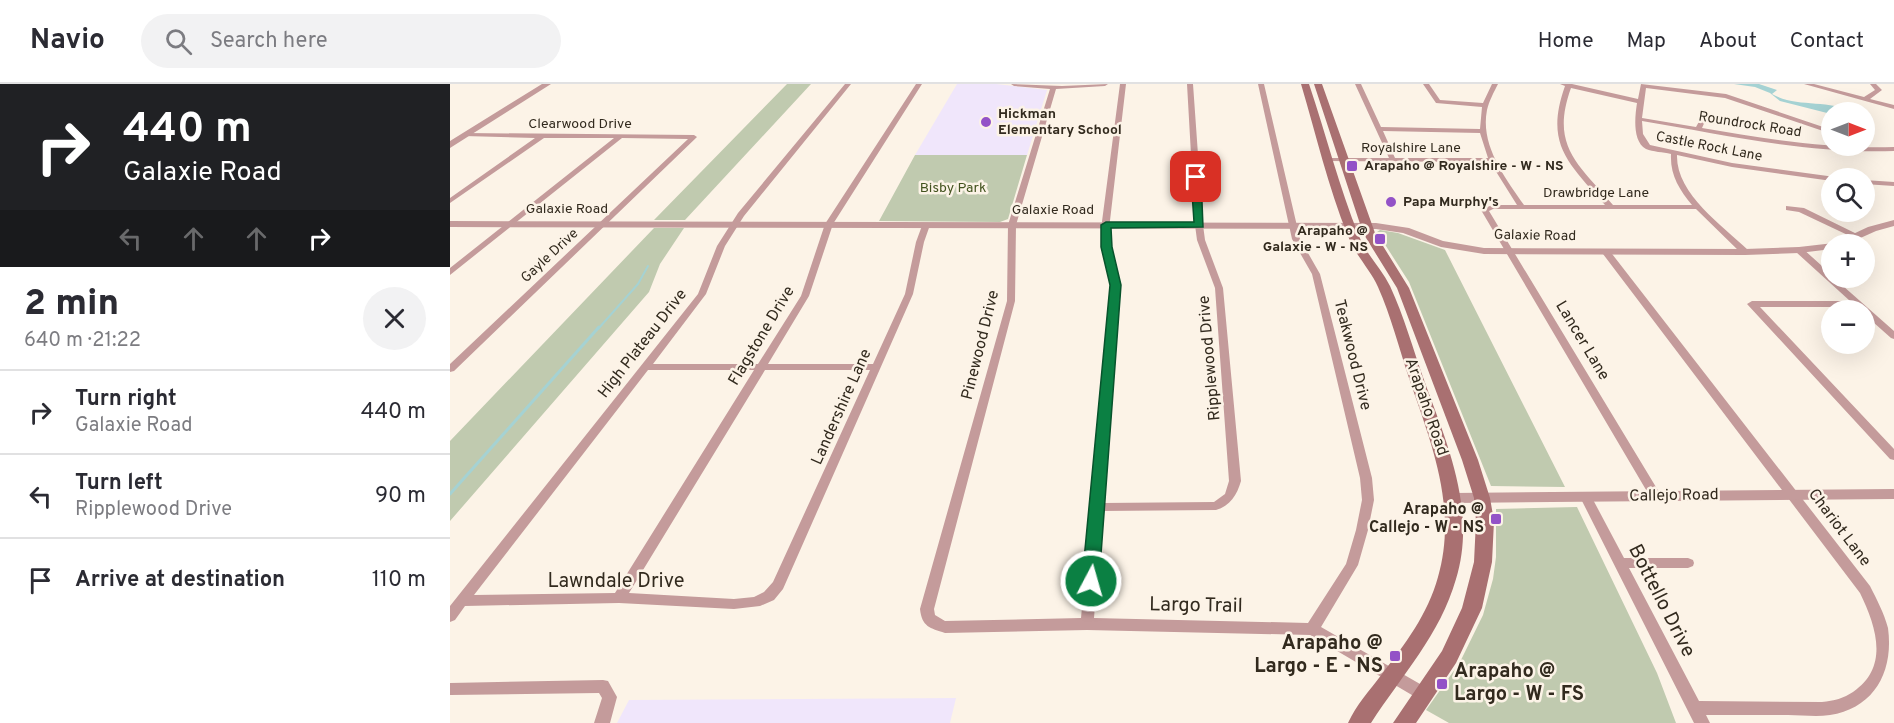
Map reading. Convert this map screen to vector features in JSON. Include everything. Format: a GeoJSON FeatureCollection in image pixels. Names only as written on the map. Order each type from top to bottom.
{"type":"FeatureCollection","features":[{"type":"Feature","properties":{"kind":"main road","name":"Arapaho Road"},"geometry":{"type":"LineString","coordinates":[[1305,84],[1350,225],[1359,249],[1383,287],[1446,462],[1454,498],[1455,542],[1447,579],[1426,627],[1359,723]]}},
{"type":"Feature","properties":{"kind":"main road","name":"Arapaho Road"},"geometry":{"type":"LineString","coordinates":[[1318,84],[1367,226],[1377,247],[1403,288],[1470,460],[1482,498],[1485,521],[1483,562],[1472,608],[1449,657],[1422,693],[1404,723]]}},
{"type":"Feature","properties":{"kind":"street"},"geometry":{"type":"LineString","coordinates":[[450,145],[547,84]]}},
{"type":"Feature","properties":{"kind":"street","name":"High Plateau Drive"},"geometry":{"type":"LineString","coordinates":[[450,616],[706,287],[717,254],[735,224],[848,84]]}},
{"type":"Feature","properties":{"kind":"street","name":"Flagstone Drive"},"geometry":{"type":"LineString","coordinates":[[619,598],[810,285],[819,246],[829,224],[919,84]]}},
{"type":"Feature","properties":{"kind":"street"},"geometry":{"type":"LineString","coordinates":[[1014,84],[1053,88],[1105,84]]}},
{"type":"Feature","properties":{"kind":"street"},"geometry":{"type":"LineString","coordinates":[[1087,624],[1115,285],[1107,247],[1106,225],[1123,84]]}},
{"type":"Feature","properties":{"kind":"street","name":"Ripplewood Drive"},"geometry":{"type":"LineString","coordinates":[[1098,507],[1216,506],[1227,501],[1235,481],[1220,288],[1201,240],[1199,225],[1190,84]]}},
{"type":"Feature","properties":{"kind":"street","name":"Teakwood Drive"},"geometry":{"type":"LineString","coordinates":[[1261,84],[1296,239],[1316,274],[1366,477],[1368,500],[1352,565],[1312,629]]}},
{"type":"Feature","properties":{"kind":"street"},"geometry":{"type":"LineString","coordinates":[[1358,84],[1393,160]]}},
{"type":"Feature","properties":{"kind":"street"},"geometry":{"type":"LineString","coordinates":[[1426,84],[1438,102],[1485,105]]}},
{"type":"Feature","properties":{"kind":"street"},"geometry":{"type":"LineString","coordinates":[[1495,84],[1485,105],[1483,131],[1486,145],[1522,207]]}},
{"type":"Feature","properties":{"kind":"street"},"geometry":{"type":"LineString","coordinates":[[1611,207],[1577,166],[1560,130],[1561,111],[1567,84],[1641,102]]}},
{"type":"Feature","properties":{"kind":"street"},"geometry":{"type":"LineString","coordinates":[[1807,84],[1894,107]]}},
{"type":"Feature","properties":{"kind":"street"},"geometry":{"type":"LineString","coordinates":[[1864,100],[1879,90],[1873,84]]}},
{"type":"Feature","properties":{"kind":"street"},"geometry":{"type":"LineString","coordinates":[[1644,85],[1726,96],[1821,128]]}},
{"type":"Feature","properties":{"kind":"street","name":"Castle Rock Lane"},"geometry":{"type":"LineString","coordinates":[[1644,85],[1639,119],[1640,132],[1646,146],[1778,172],[1821,178]]}},
{"type":"Feature","properties":{"kind":"street","name":"Pinewood Drive"},"geometry":{"type":"LineString","coordinates":[[927,609],[1011,301],[1013,284],[1010,240],[1012,225],[1053,88]]}},
{"type":"Feature","properties":{"kind":"street","name":"Roundrock Road"},"geometry":{"type":"LineString","coordinates":[[1639,119],[1793,145],[1894,149]]}},
{"type":"Feature","properties":{"kind":"street"},"geometry":{"type":"LineString","coordinates":[[1697,130],[1703,119]]}},
{"type":"Feature","properties":{"kind":"street"},"geometry":{"type":"LineString","coordinates":[[1379,129],[1483,131]]}},
{"type":"Feature","properties":{"kind":"street","name":"Clearwood Drive"},"geometry":{"type":"LineString","coordinates":[[466,135],[694,137]]}},
{"type":"Feature","properties":{"kind":"street"},"geometry":{"type":"LineString","coordinates":[[450,201],[543,136]]}},
{"type":"Feature","properties":{"kind":"street"},"geometry":{"type":"LineString","coordinates":[[450,272],[621,136]]}},
{"type":"Feature","properties":{"kind":"street","name":"Gayle Drive"},"geometry":{"type":"LineString","coordinates":[[450,369],[694,137]]}},
{"type":"Feature","properties":{"kind":"street"},"geometry":{"type":"LineString","coordinates":[[1674,153],[1672,166],[1676,177],[1700,207],[1745,252]]}},
{"type":"Feature","properties":{"kind":"street","name":"Royalshire Lane"},"geometry":{"type":"LineString","coordinates":[[1328,160],[1493,160]]}},
{"type":"Feature","properties":{"kind":"street"},"geometry":{"type":"LineString","coordinates":[[1875,183],[1894,184]]}},
{"type":"Feature","properties":{"kind":"street","name":"Lancer Lane"},"geometry":{"type":"LineString","coordinates":[[1492,207],[1487,207],[1485,212],[1656,497]]}},
{"type":"Feature","properties":{"kind":"street","name":"Drawbridge Lane"},"geometry":{"type":"LineString","coordinates":[[1492,207],[1700,207]]}},
{"type":"Feature","properties":{"kind":"street"},"geometry":{"type":"LineString","coordinates":[[1789,208],[1800,210],[1853,234]]}},
{"type":"Feature","properties":{"kind":"street"},"geometry":{"type":"LineString","coordinates":[[1860,234],[1869,228],[1894,223]]}},
{"type":"Feature","properties":{"kind":"street","name":"Galaxie Road"},"geometry":{"type":"LineString","coordinates":[[450,224],[1350,225],[1399,228],[1433,242],[1452,246],[1510,251],[1745,252],[1821,247]]}},
{"type":"Feature","properties":{"kind":"street","name":"Landershire Lane"},"geometry":{"type":"LineString","coordinates":[[769,596],[778,585],[909,294],[917,246],[926,225]]}},
{"type":"Feature","properties":{"kind":"street"},"geometry":{"type":"LineString","coordinates":[[1799,250],[1853,300]]}},
{"type":"Feature","properties":{"kind":"street","name":"Chariot Lane"},"geometry":{"type":"LineString","coordinates":[[1606,252],[1865,590],[1881,615],[1890,647],[1890,665],[1884,680],[1873,691],[1859,699],[1831,708],[1694,708]]}},
{"type":"Feature","properties":{"kind":"street"},"geometry":{"type":"LineString","coordinates":[[1821,304],[1752,304],[1894,456]]}},
{"type":"Feature","properties":{"kind":"street"},"geometry":{"type":"LineString","coordinates":[[1875,320],[1894,336]]}},
{"type":"Feature","properties":{"kind":"street"},"geometry":{"type":"LineString","coordinates":[[644,367],[876,367]]}},
{"type":"Feature","properties":{"kind":"street","name":"Callejo Road"},"geometry":{"type":"LineString","coordinates":[[1454,498],[1894,494]]}},
{"type":"Feature","properties":{"kind":"street","name":"Bottello Drive"},"geometry":{"type":"LineString","coordinates":[[1586,497],[1702,723]]}},
{"type":"Feature","properties":{"kind":"street"},"geometry":{"type":"LineString","coordinates":[[1620,563],[1688,563]]}},
{"type":"Feature","properties":{"kind":"street","name":"Lawndale Drive"},"geometry":{"type":"LineString","coordinates":[[462,601],[619,598],[734,603],[755,602],[769,596]]}},
{"type":"Feature","properties":{"kind":"street","name":"Largo Trail"},"geometry":{"type":"LineString","coordinates":[[927,609],[928,618],[935,624],[945,627],[1087,624],[1312,629],[1422,693]]}},
{"type":"Feature","properties":{"kind":"street"},"geometry":{"type":"LineString","coordinates":[[450,688],[603,686],[610,697],[602,723]]}},
{"type":"Feature","properties":{"kind":"shaded area","name":"Hickman Elementary School"},"geometry":{"type":"Polygon","coordinates":[[[957,84],[996,84],[1047,90],[1027,155],[915,155],[957,84]]]}},
{"type":"Feature","properties":{"kind":"shaded area"},"geometry":{"type":"Polygon","coordinates":[[[956,698],[950,723],[617,723],[629,700],[956,698]]]}},
{"type":"Feature","properties":{"kind":"green space"},"geometry":{"type":"Polygon","coordinates":[[[787,84],[811,84],[685,220],[654,220],[787,84]]]}},
{"type":"Feature","properties":{"kind":"green space","name":"Bisby Park"},"geometry":{"type":"Polygon","coordinates":[[[915,155],[1027,155],[1008,219],[1000,222],[879,221],[915,155]]]}},
{"type":"Feature","properties":{"kind":"green space"},"geometry":{"type":"Polygon","coordinates":[[[654,228],[684,228],[660,264],[649,292],[450,521],[450,441],[654,228]]]}},
{"type":"Feature","properties":{"kind":"green space"},"geometry":{"type":"Polygon","coordinates":[[[1380,230],[1398,233],[1445,250],[1565,487],[1491,486],[1409,282],[1377,232],[1380,230]]]}},
{"type":"Feature","properties":{"kind":"green space"},"geometry":{"type":"Polygon","coordinates":[[[1577,507],[1657,673],[1676,723],[1449,723],[1426,710],[1460,662],[1483,615],[1493,579],[1496,557],[1496,509],[1577,507]]]}},
{"type":"Feature","properties":{"kind":"water"},"geometry":{"type":"Polygon","coordinates":[[[1734,84],[1759,84],[1777,90],[1772,94],[1781,98],[1821,104],[1821,111],[1780,101],[1770,93],[1755,87],[1734,84]]]}},
{"type":"Feature","properties":{"kind":"waterway"},"geometry":{"type":"LineString","coordinates":[[598,329],[638,284],[648,266]]}},
{"type":"Feature","properties":{"kind":"waterway"},"geometry":{"type":"LineString","coordinates":[[450,494],[599,327]]}},
{"type":"Feature","properties":{"kind":"place","name":"Hickman Elementary School"},"geometry":{"type":"Point","coordinates":[986,122]}},
{"type":"Feature","properties":{"kind":"place","name":"Arapaho @ Royalshire - W - NS"},"geometry":{"type":"Point","coordinates":[1352,166]}},
{"type":"Feature","properties":{"kind":"place","name":"Papa Murphy's"},"geometry":{"type":"Point","coordinates":[1391,202]}},
{"type":"Feature","properties":{"kind":"place","name":"Arapaho @ Galaxie - W - NS"},"geometry":{"type":"Point","coordinates":[1380,239]}},
{"type":"Feature","properties":{"kind":"place","name":"Arapaho @ Callejo - W - NS"},"geometry":{"type":"Point","coordinates":[1496,519]}},
{"type":"Feature","properties":{"kind":"place","name":"Arapaho @ Largo - E - NS"},"geometry":{"type":"Point","coordinates":[1395,656]}},
{"type":"Feature","properties":{"kind":"place","name":"Arapaho @ Largo - W - FS"},"geometry":{"type":"Point","coordinates":[1442,684]}},
{"type":"Feature","properties":{"kind":"route"},"geometry":{"type":"LineString","coordinates":[[1091,581],[1115,285],[1107,247],[1106,225],[1199,225],[1196,177]]}}]}
